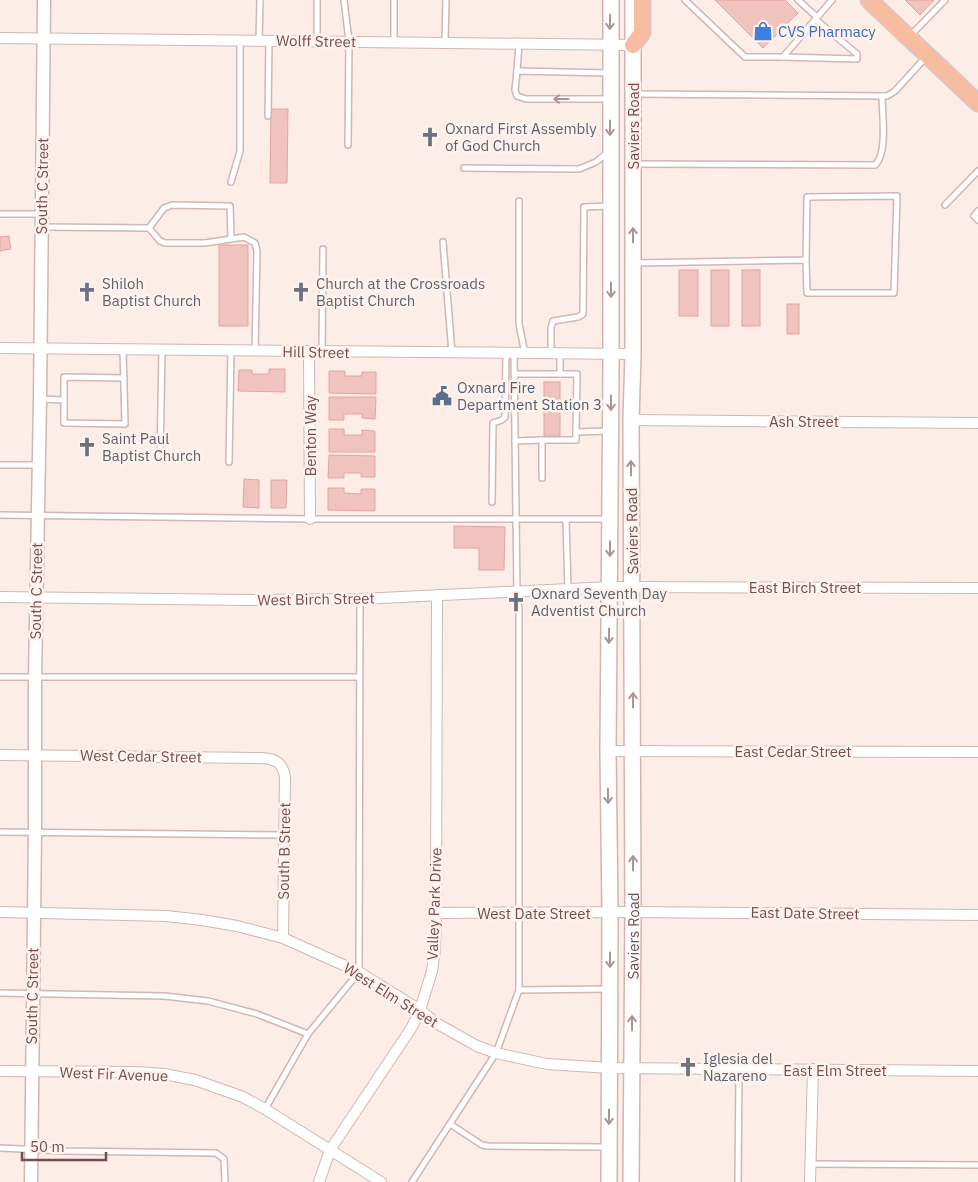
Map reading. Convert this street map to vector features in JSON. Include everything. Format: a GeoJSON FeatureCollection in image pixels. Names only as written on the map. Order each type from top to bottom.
{"type":"FeatureCollection","features":[{"type":"Feature","properties":{"kind":"main road","name":"Saviers Road"},"geometry":{"type":"LineString","coordinates":[[609,1182],[610,912],[608,751],[611,0]]}},
{"type":"Feature","properties":{"kind":"main road","name":"Saviers Road"},"geometry":{"type":"LineString","coordinates":[[631,1182],[633,912],[631,420],[633,354],[633,0]]}},
{"type":"Feature","properties":{"kind":"main road"},"geometry":{"type":"LineString","coordinates":[[632,45],[642,33],[642,0]]}},
{"type":"Feature","properties":{"kind":"main road"},"geometry":{"type":"LineString","coordinates":[[869,0],[978,103]]}},
{"type":"Feature","properties":{"kind":"street","name":"South C Street"},"geometry":{"type":"LineString","coordinates":[[31,1182],[35,677],[44,0]]}},
{"type":"Feature","properties":{"kind":"street","name":"Wolff Street"},"geometry":{"type":"LineString","coordinates":[[0,38],[632,45]]}},
{"type":"Feature","properties":{"kind":"street","name":"Hill Street"},"geometry":{"type":"LineString","coordinates":[[0,348],[452,354],[633,354]]}},
{"type":"Feature","properties":{"kind":"street","name":"Benton Way"},"geometry":{"type":"LineString","coordinates":[[309,352],[310,519]]}},
{"type":"Feature","properties":{"kind":"street","name":"Ash Street"},"geometry":{"type":"LineString","coordinates":[[631,420],[978,422]]}},
{"type":"Feature","properties":{"kind":"street","name":"West Birch Street"},"geometry":{"type":"LineString","coordinates":[[0,597],[248,600],[360,599],[632,587]]}},
{"type":"Feature","properties":{"kind":"street","name":"East Birch Street"},"geometry":{"type":"LineString","coordinates":[[632,587],[978,588]]}},
{"type":"Feature","properties":{"kind":"street","name":"Valley Park Drive"},"geometry":{"type":"LineString","coordinates":[[319,1182],[330,1150],[412,1027],[420,1010],[432,971],[436,913],[437,595]]}},
{"type":"Feature","properties":{"kind":"street","name":"East Cedar Street"},"geometry":{"type":"LineString","coordinates":[[608,751],[978,752]]}},
{"type":"Feature","properties":{"kind":"street","name":"West Cedar Street"},"geometry":{"type":"LineString","coordinates":[[0,755],[271,758],[281,764]]}},
{"type":"Feature","properties":{"kind":"street","name":"South B Street"},"geometry":{"type":"LineString","coordinates":[[281,764],[285,778],[283,938]]}},
{"type":"Feature","properties":{"kind":"street","name":"West Elm Street"},"geometry":{"type":"LineString","coordinates":[[0,912],[166,916],[237,926],[283,938],[358,972],[420,1010],[436,1024],[477,1046],[496,1053],[547,1064],[632,1068]]}},
{"type":"Feature","properties":{"kind":"street","name":"West Date Street"},"geometry":{"type":"LineString","coordinates":[[436,913],[633,912]]}},
{"type":"Feature","properties":{"kind":"street","name":"East Date Street"},"geometry":{"type":"LineString","coordinates":[[633,912],[978,915]]}},
{"type":"Feature","properties":{"kind":"street","name":"East Elm Street"},"geometry":{"type":"LineString","coordinates":[[632,1068],[978,1070]]}},
{"type":"Feature","properties":{"kind":"street"},"geometry":{"type":"LineString","coordinates":[[810,1182],[813,1069]]}},
{"type":"Feature","properties":{"kind":"street","name":"West Fir Avenue"},"geometry":{"type":"LineString","coordinates":[[0,1071],[136,1072],[164,1074],[216,1086],[266,1109],[380,1182]]}},
{"type":"Feature","properties":{"kind":"lane"},"geometry":{"type":"LineString","coordinates":[[260,0],[268,116]]}},
{"type":"Feature","properties":{"kind":"lane"},"geometry":{"type":"LineString","coordinates":[[317,41],[318,0]]}},
{"type":"Feature","properties":{"kind":"lane"},"geometry":{"type":"LineString","coordinates":[[344,0],[349,41],[348,145]]}},
{"type":"Feature","properties":{"kind":"lane"},"geometry":{"type":"LineString","coordinates":[[394,0],[394,42]]}},
{"type":"Feature","properties":{"kind":"lane"},"geometry":{"type":"LineString","coordinates":[[446,0],[446,42]]}},
{"type":"Feature","properties":{"kind":"lane"},"geometry":{"type":"LineString","coordinates":[[688,1],[745,57],[857,59],[857,54],[798,0]]}},
{"type":"Feature","properties":{"kind":"lane"},"geometry":{"type":"LineString","coordinates":[[783,57],[832,0]]}},
{"type":"Feature","properties":{"kind":"lane"},"geometry":{"type":"LineString","coordinates":[[909,37],[944,0]]}},
{"type":"Feature","properties":{"kind":"lane"},"geometry":{"type":"LineString","coordinates":[[231,182],[240,151],[240,40]]}},
{"type":"Feature","properties":{"kind":"lane"},"geometry":{"type":"LineString","coordinates":[[519,43],[515,90],[517,96],[526,98],[610,99]]}},
{"type":"Feature","properties":{"kind":"lane"},"geometry":{"type":"LineString","coordinates":[[633,94],[887,96],[895,91],[928,55]]}},
{"type":"Feature","properties":{"kind":"lane"},"geometry":{"type":"LineString","coordinates":[[517,71],[610,73]]}},
{"type":"Feature","properties":{"kind":"lane"},"geometry":{"type":"LineString","coordinates":[[632,164],[875,165],[880,161],[883,152],[882,96]]}},
{"type":"Feature","properties":{"kind":"lane"},"geometry":{"type":"LineString","coordinates":[[464,168],[579,169],[596,162],[610,150]]}},
{"type":"Feature","properties":{"kind":"lane"},"geometry":{"type":"LineString","coordinates":[[945,205],[978,171]]}},
{"type":"Feature","properties":{"kind":"lane"},"geometry":{"type":"LineString","coordinates":[[897,196],[894,293],[807,293],[806,260],[807,197],[897,196]]}},
{"type":"Feature","properties":{"kind":"lane"},"geometry":{"type":"LineString","coordinates":[[519,201],[519,324],[525,354]]}},
{"type":"Feature","properties":{"kind":"lane"},"geometry":{"type":"LineString","coordinates":[[150,228],[164,208],[172,205],[230,206],[231,238]]}},
{"type":"Feature","properties":{"kind":"lane"},"geometry":{"type":"LineString","coordinates":[[560,374],[551,328],[553,321],[578,317],[583,314],[584,207],[610,206]]}},
{"type":"Feature","properties":{"kind":"lane"},"geometry":{"type":"LineString","coordinates":[[978,211],[974,216],[978,220]]}},
{"type":"Feature","properties":{"kind":"lane"},"geometry":{"type":"LineString","coordinates":[[0,214],[42,221],[150,228],[160,241],[165,243],[205,243],[244,237],[253,240],[257,251],[255,352]]}},
{"type":"Feature","properties":{"kind":"lane"},"geometry":{"type":"LineString","coordinates":[[443,242],[452,354]]}},
{"type":"Feature","properties":{"kind":"lane"},"geometry":{"type":"LineString","coordinates":[[322,352],[323,249]]}},
{"type":"Feature","properties":{"kind":"lane"},"geometry":{"type":"LineString","coordinates":[[632,263],[806,260]]}},
{"type":"Feature","properties":{"kind":"lane"},"geometry":{"type":"LineString","coordinates":[[123,350],[124,378],[125,424],[64,423],[64,377],[124,378]]}},
{"type":"Feature","properties":{"kind":"lane"},"geometry":{"type":"LineString","coordinates":[[160,459],[162,350]]}},
{"type":"Feature","properties":{"kind":"lane"},"geometry":{"type":"LineString","coordinates":[[229,462],[231,351]]}},
{"type":"Feature","properties":{"kind":"lane"},"geometry":{"type":"LineString","coordinates":[[412,1182],[496,1053],[519,990],[519,609],[517,592],[514,374],[510,354]]}},
{"type":"Feature","properties":{"kind":"lane"},"geometry":{"type":"LineString","coordinates":[[492,502],[493,423],[505,418],[510,354]]}},
{"type":"Feature","properties":{"kind":"lane"},"geometry":{"type":"LineString","coordinates":[[514,374],[577,374],[576,440],[515,440]]}},
{"type":"Feature","properties":{"kind":"lane"},"geometry":{"type":"LineString","coordinates":[[40,399],[64,400]]}},
{"type":"Feature","properties":{"kind":"lane"},"geometry":{"type":"LineString","coordinates":[[576,432],[610,431]]}},
{"type":"Feature","properties":{"kind":"lane"},"geometry":{"type":"LineString","coordinates":[[542,440],[542,478]]}},
{"type":"Feature","properties":{"kind":"lane"},"geometry":{"type":"LineString","coordinates":[[0,464],[38,465]]}},
{"type":"Feature","properties":{"kind":"lane"},"geometry":{"type":"LineString","coordinates":[[0,515],[310,519],[610,519]]}},
{"type":"Feature","properties":{"kind":"lane"},"geometry":{"type":"LineString","coordinates":[[566,520],[568,589]]}},
{"type":"Feature","properties":{"kind":"lane"},"geometry":{"type":"LineString","coordinates":[[266,1109],[308,1034],[358,972],[360,599]]}},
{"type":"Feature","properties":{"kind":"lane"},"geometry":{"type":"LineString","coordinates":[[0,677],[360,677]]}},
{"type":"Feature","properties":{"kind":"lane"},"geometry":{"type":"LineString","coordinates":[[0,832],[285,835]]}},
{"type":"Feature","properties":{"kind":"lane"},"geometry":{"type":"LineString","coordinates":[[519,990],[610,988]]}},
{"type":"Feature","properties":{"kind":"lane"},"geometry":{"type":"LineString","coordinates":[[0,993],[164,996],[208,1001],[257,1014],[308,1034]]}},
{"type":"Feature","properties":{"kind":"lane"},"geometry":{"type":"LineString","coordinates":[[738,1182],[739,1069]]}},
{"type":"Feature","properties":{"kind":"lane"},"geometry":{"type":"LineString","coordinates":[[450,1124],[482,1145],[488,1146],[609,1147]]}},
{"type":"Feature","properties":{"kind":"lane"},"geometry":{"type":"LineString","coordinates":[[0,1148],[64,1151],[216,1153],[224,1158],[225,1182]]}},
{"type":"Feature","properties":{"kind":"lane"},"geometry":{"type":"LineString","coordinates":[[810,1164],[978,1165]]}},
{"type":"Feature","properties":{"kind":"building","name":"CVS Pharmacy"},"geometry":{"type":"Polygon","coordinates":[[[715,0],[785,0],[798,13],[763,48],[715,0]]]}},
{"type":"Feature","properties":{"kind":"building"},"geometry":{"type":"Polygon","coordinates":[[[905,0],[934,0],[920,15],[905,0]]]}},
{"type":"Feature","properties":{"kind":"building"},"geometry":{"type":"Polygon","coordinates":[[[271,109],[288,109],[287,183],[270,183],[271,109]]]}},
{"type":"Feature","properties":{"kind":"building"},"geometry":{"type":"Polygon","coordinates":[[[9,236],[11,249],[0,251],[0,237],[9,236]]]}},
{"type":"Feature","properties":{"kind":"building"},"geometry":{"type":"Polygon","coordinates":[[[219,245],[248,245],[248,326],[219,326],[219,245]]]}},
{"type":"Feature","properties":{"kind":"building"},"geometry":{"type":"Polygon","coordinates":[[[679,270],[698,270],[698,316],[679,316],[679,270]]]}},
{"type":"Feature","properties":{"kind":"building"},"geometry":{"type":"Polygon","coordinates":[[[711,270],[729,270],[729,326],[711,326],[711,270]]]}},
{"type":"Feature","properties":{"kind":"building"},"geometry":{"type":"Polygon","coordinates":[[[742,270],[760,270],[760,326],[742,326],[742,270]]]}},
{"type":"Feature","properties":{"kind":"building"},"geometry":{"type":"Polygon","coordinates":[[[787,304],[799,304],[799,334],[787,334],[787,304]]]}},
{"type":"Feature","properties":{"kind":"building"},"geometry":{"type":"Polygon","coordinates":[[[269,369],[285,369],[285,392],[238,391],[239,370],[252,370],[252,374],[269,374],[269,369]]]}},
{"type":"Feature","properties":{"kind":"building"},"geometry":{"type":"Polygon","coordinates":[[[329,371],[345,371],[345,376],[362,376],[362,372],[376,372],[376,394],[329,393],[329,371]]]}},
{"type":"Feature","properties":{"kind":"building"},"geometry":{"type":"Polygon","coordinates":[[[544,382],[560,382],[560,436],[544,436],[544,382]]]}},
{"type":"Feature","properties":{"kind":"building"},"geometry":{"type":"Polygon","coordinates":[[[329,397],[376,397],[375,419],[362,418],[362,414],[344,414],[344,420],[329,420],[329,397]]]}},
{"type":"Feature","properties":{"kind":"building"},"geometry":{"type":"Polygon","coordinates":[[[329,429],[344,429],[344,435],[362,435],[362,430],[375,431],[375,452],[329,452],[329,429]]]}},
{"type":"Feature","properties":{"kind":"building"},"geometry":{"type":"Polygon","coordinates":[[[329,455],[375,456],[375,477],[361,477],[361,473],[344,473],[344,478],[328,478],[329,455]]]}},
{"type":"Feature","properties":{"kind":"building"},"geometry":{"type":"Polygon","coordinates":[[[244,479],[259,480],[259,508],[243,507],[244,479]]]}},
{"type":"Feature","properties":{"kind":"building"},"geometry":{"type":"Polygon","coordinates":[[[271,480],[287,480],[286,508],[271,508],[271,480]]]}},
{"type":"Feature","properties":{"kind":"building"},"geometry":{"type":"Polygon","coordinates":[[[328,488],[344,488],[344,493],[361,494],[361,489],[375,489],[375,511],[328,510],[328,488]]]}},
{"type":"Feature","properties":{"kind":"building"},"geometry":{"type":"Polygon","coordinates":[[[454,526],[505,527],[504,570],[479,570],[479,548],[454,548],[454,526]]]}},
{"type":"Feature","properties":{"kind":"place","name":"CVS Pharmacy"},"geometry":{"type":"Point","coordinates":[763,31]}},
{"type":"Feature","properties":{"kind":"place","name":"Oxnard First Assembly of God Church"},"geometry":{"type":"Point","coordinates":[430,137]}},
{"type":"Feature","properties":{"kind":"place","name":"Shiloh Baptist Church"},"geometry":{"type":"Point","coordinates":[87,292]}},
{"type":"Feature","properties":{"kind":"place","name":"Church at the Crossroads Baptist Church"},"geometry":{"type":"Point","coordinates":[301,292]}},
{"type":"Feature","properties":{"kind":"place","name":"Oxnard Fire Department Station 3"},"geometry":{"type":"Point","coordinates":[442,396]}},
{"type":"Feature","properties":{"kind":"place","name":"Saint Paul Baptist Church"},"geometry":{"type":"Point","coordinates":[87,447]}},
{"type":"Feature","properties":{"kind":"place","name":"Oxnard Seventh Day Adventist Church"},"geometry":{"type":"Point","coordinates":[516,602]}},
{"type":"Feature","properties":{"kind":"place","name":"Iglesia del Nazareno"},"geometry":{"type":"Point","coordinates":[688,1067]}}]}
